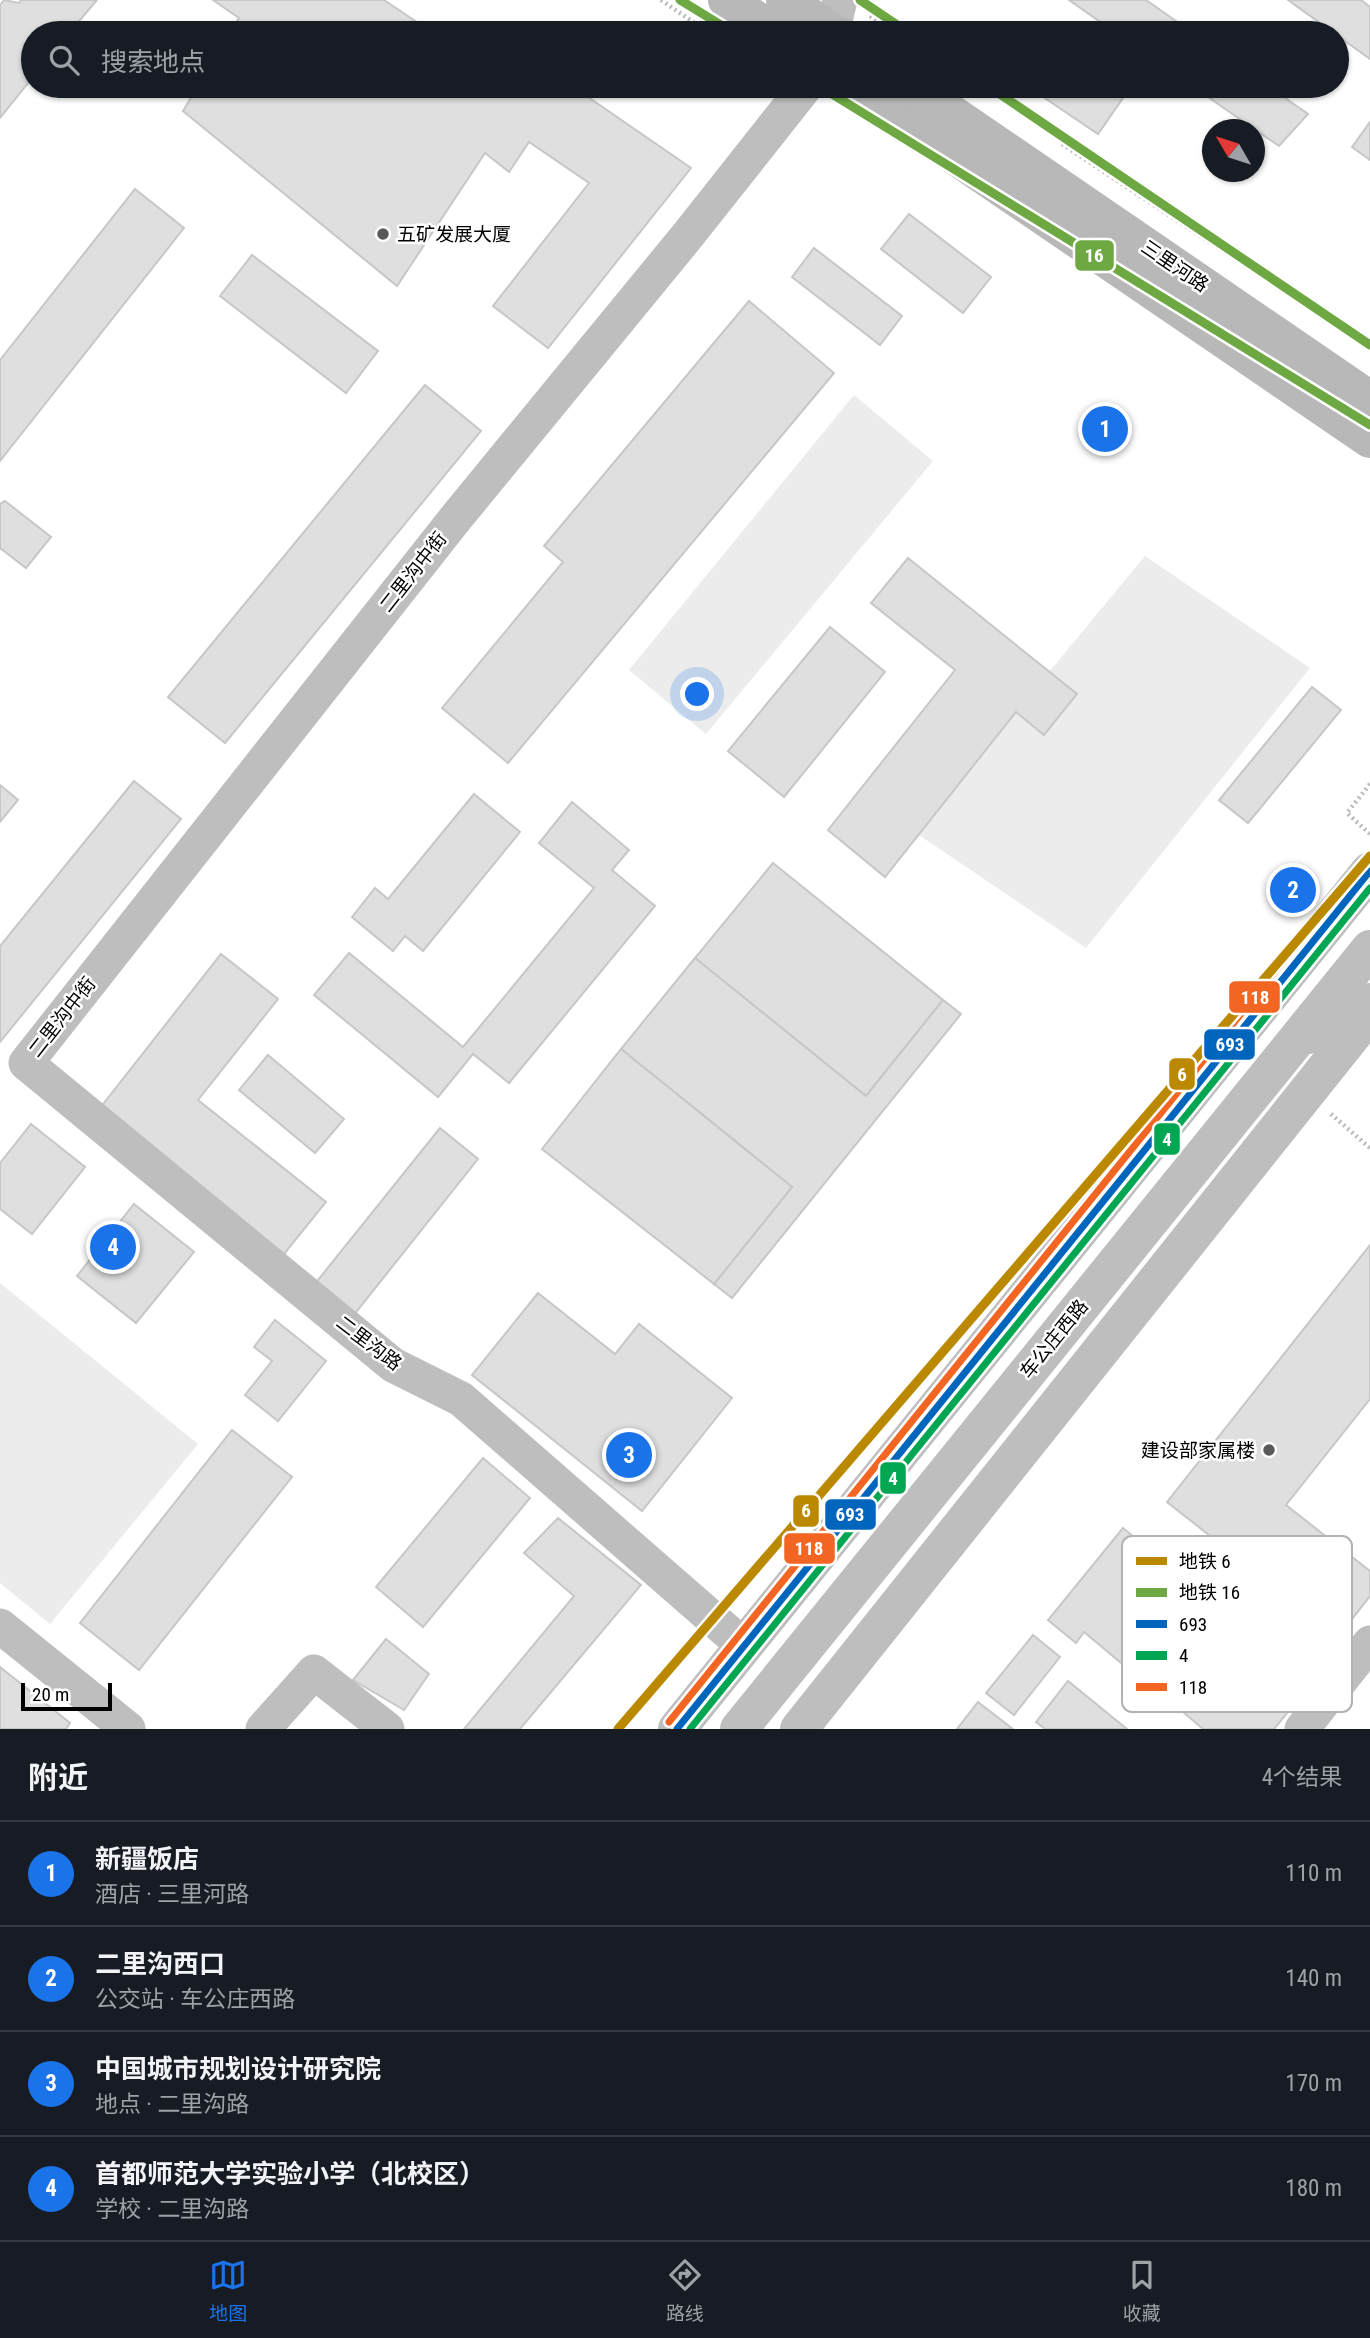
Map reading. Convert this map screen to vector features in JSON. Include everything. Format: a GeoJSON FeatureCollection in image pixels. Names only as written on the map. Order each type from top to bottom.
{"type":"FeatureCollection","features":[{"type":"Feature","properties":{"kind":"main road"},"geometry":{"type":"LineString","coordinates":[[727,0],[758,21]]}},
{"type":"Feature","properties":{"kind":"main road"},"geometry":{"type":"LineString","coordinates":[[785,0],[826,21]]}},
{"type":"Feature","properties":{"kind":"main road","name":"三里河路"},"geometry":{"type":"LineString","coordinates":[[871,98],[1370,439]]}},
{"type":"Feature","properties":{"kind":"main road","name":"三里河路"},"geometry":{"type":"LineString","coordinates":[[929,98],[1370,400]]}},
{"type":"Feature","properties":{"kind":"main road"},"geometry":{"type":"LineString","coordinates":[[677,1729],[1370,871]]}},
{"type":"Feature","properties":{"kind":"main road","name":"车公庄西路"},"geometry":{"type":"LineString","coordinates":[[739,1729],[1370,949]]}},
{"type":"Feature","properties":{"kind":"main road"},"geometry":{"type":"LineString","coordinates":[[1294,1042],[1370,1002]]}},
{"type":"Feature","properties":{"kind":"main road"},"geometry":{"type":"LineString","coordinates":[[799,1729],[1370,1013]]}},
{"type":"Feature","properties":{"kind":"street","name":"二里沟中街"},"geometry":{"type":"LineString","coordinates":[[26,1063],[455,519],[796,98]]}},
{"type":"Feature","properties":{"kind":"street","name":"二里沟路"},"geometry":{"type":"LineString","coordinates":[[26,1063],[393,1365],[461,1399],[744,1646]]}},
{"type":"Feature","properties":{"kind":"street"},"geometry":{"type":"LineString","coordinates":[[0,1626],[128,1729]]}},
{"type":"Feature","properties":{"kind":"street"},"geometry":{"type":"LineString","coordinates":[[1352,1666],[1370,1643]]}},
{"type":"Feature","properties":{"kind":"street"},"geometry":{"type":"LineString","coordinates":[[263,1729],[314,1672],[387,1729]]}},
{"type":"Feature","properties":{"kind":"street"},"geometry":{"type":"LineString","coordinates":[[1302,1729],[1315,1712]]}},
{"type":"Feature","properties":{"kind":"path"},"geometry":{"type":"LineString","coordinates":[[661,0],[692,21]]}},
{"type":"Feature","properties":{"kind":"path","name":"三里河路"},"geometry":{"type":"LineString","coordinates":[[1056,140],[1370,349]]}},
{"type":"Feature","properties":{"kind":"path"},"geometry":{"type":"LineString","coordinates":[[1370,784],[1347,813],[1370,834]]}},
{"type":"Feature","properties":{"kind":"path"},"geometry":{"type":"LineString","coordinates":[[1322,1107],[1370,1148]]}},
{"type":"Feature","properties":{"kind":"shaded area"},"geometry":{"type":"Polygon","coordinates":[[[854,395],[933,461],[706,734],[629,670],[854,395]]]}},
{"type":"Feature","properties":{"kind":"shaded area"},"geometry":{"type":"Polygon","coordinates":[[[1145,556],[1310,668],[1086,948],[919,835],[1016,712],[1045,735],[1077,694],[1049,672],[1145,556]]]}},
{"type":"Feature","properties":{"kind":"shaded area"},"geometry":{"type":"Polygon","coordinates":[[[0,1283],[198,1444],[50,1624],[0,1583],[0,1283]]]}},
{"type":"Feature","properties":{"kind":"building"},"geometry":{"type":"Polygon","coordinates":[[[4,0],[19,3],[21,0],[97,0],[79,21],[21,21],[21,92],[0,118],[0,5],[4,0]]]}},
{"type":"Feature","properties":{"kind":"building"},"geometry":{"type":"Polygon","coordinates":[[[213,0],[384,0],[415,21],[237,21],[239,18],[213,0]]]}},
{"type":"Feature","properties":{"kind":"building"},"geometry":{"type":"Polygon","coordinates":[[[1069,0],[1146,0],[1176,21],[1099,21],[1069,0]]]}},
{"type":"Feature","properties":{"kind":"building"},"geometry":{"type":"Polygon","coordinates":[[[1288,0],[1361,0],[1370,7],[1370,59],[1349,44],[1349,21],[1317,21],[1288,0]]]}},
{"type":"Feature","properties":{"kind":"building","name":"五矿发展大厦"},"geometry":{"type":"Polygon","coordinates":[[[191,98],[589,98],[691,168],[548,348],[493,306],[589,183],[529,142],[509,172],[485,153],[397,286],[183,111],[191,98]]]}},
{"type":"Feature","properties":{"kind":"building"},"geometry":{"type":"Polygon","coordinates":[[[1045,98],[1123,98],[1098,134],[1045,98]]]}},
{"type":"Feature","properties":{"kind":"building"},"geometry":{"type":"Polygon","coordinates":[[[1209,98],[1285,98],[1308,114],[1279,146],[1265,136],[1265,119],[1240,119],[1209,98]]]}},
{"type":"Feature","properties":{"kind":"building"},"geometry":{"type":"Polygon","coordinates":[[[1370,122],[1370,160],[1352,147],[1370,122]]]}},
{"type":"Feature","properties":{"kind":"building"},"geometry":{"type":"Polygon","coordinates":[[[135,189],[184,228],[0,461],[0,360],[135,189]]]}},
{"type":"Feature","properties":{"kind":"building"},"geometry":{"type":"Polygon","coordinates":[[[909,214],[991,277],[963,313],[881,249],[909,214]]]}},
{"type":"Feature","properties":{"kind":"building"},"geometry":{"type":"Polygon","coordinates":[[[814,248],[902,316],[880,345],[792,277],[814,248]]]}},
{"type":"Feature","properties":{"kind":"building"},"geometry":{"type":"Polygon","coordinates":[[[252,255],[378,351],[346,393],[220,296],[252,255]]]}},
{"type":"Feature","properties":{"kind":"building"},"geometry":{"type":"Polygon","coordinates":[[[749,301],[834,373],[508,763],[442,708],[563,562],[544,546],[749,301]]]}},
{"type":"Feature","properties":{"kind":"building"},"geometry":{"type":"Polygon","coordinates":[[[425,385],[481,431],[225,743],[168,697],[425,385]]]}},
{"type":"Feature","properties":{"kind":"building"},"geometry":{"type":"Polygon","coordinates":[[[5,501],[51,537],[26,568],[0,548],[0,504],[5,501]]]}},
{"type":"Feature","properties":{"kind":"building"},"geometry":{"type":"Polygon","coordinates":[[[908,558],[1077,694],[1044,735],[1016,712],[885,877],[828,830],[955,670],[871,603],[908,558]]]}},
{"type":"Feature","properties":{"kind":"building"},"geometry":{"type":"Polygon","coordinates":[[[830,627],[885,672],[784,797],[728,751],[830,627]]]}},
{"type":"Feature","properties":{"kind":"building"},"geometry":{"type":"Polygon","coordinates":[[[1312,687],[1341,710],[1248,823],[1219,800],[1312,687]]]}},
{"type":"Feature","properties":{"kind":"building"},"geometry":{"type":"Polygon","coordinates":[[[134,781],[181,819],[0,1042],[0,946],[134,781]]]}},
{"type":"Feature","properties":{"kind":"building"},"geometry":{"type":"Polygon","coordinates":[[[0,785],[18,800],[0,822],[0,785]]]}},
{"type":"Feature","properties":{"kind":"building"},"geometry":{"type":"Polygon","coordinates":[[[474,794],[520,832],[423,951],[405,936],[393,951],[352,917],[375,888],[388,899],[474,794]]]}},
{"type":"Feature","properties":{"kind":"building"},"geometry":{"type":"Polygon","coordinates":[[[572,802],[629,850],[612,870],[655,906],[509,1083],[473,1054],[438,1097],[314,995],[349,953],[463,1047],[594,888],[539,843],[572,802]]]}},
{"type":"Feature","properties":{"kind":"building"},"geometry":{"type":"Polygon","coordinates":[[[773,863],[943,1000],[866,1096],[695,958],[773,863]]]}},
{"type":"Feature","properties":{"kind":"building"},"geometry":{"type":"Polygon","coordinates":[[[221,954],[278,999],[198,1100],[326,1202],[284,1254],[100,1108],[221,954]]]}},
{"type":"Feature","properties":{"kind":"building"},"geometry":{"type":"Polygon","coordinates":[[[695,958],[866,1096],[943,1000],[961,1014],[732,1298],[714,1284],[792,1187],[621,1049],[695,958]]]}},
{"type":"Feature","properties":{"kind":"building"},"geometry":{"type":"Polygon","coordinates":[[[621,1049],[792,1187],[714,1284],[542,1149],[621,1049]]]}},
{"type":"Feature","properties":{"kind":"building"},"geometry":{"type":"Polygon","coordinates":[[[268,1055],[344,1119],[315,1153],[239,1090],[268,1055]]]}},
{"type":"Feature","properties":{"kind":"building"},"geometry":{"type":"Polygon","coordinates":[[[31,1124],[85,1167],[32,1234],[0,1209],[0,1163],[31,1124]]]}},
{"type":"Feature","properties":{"kind":"building"},"geometry":{"type":"Polygon","coordinates":[[[440,1128],[478,1159],[353,1316],[314,1285],[440,1128]]]}},
{"type":"Feature","properties":{"kind":"building"},"geometry":{"type":"Polygon","coordinates":[[[134,1204],[194,1252],[136,1323],[77,1276],[134,1204]]]}},
{"type":"Feature","properties":{"kind":"building","name":"建设部家属楼"},"geometry":{"type":"Polygon","coordinates":[[[1370,1245],[1370,1399],[1286,1505],[1325,1536],[1210,1536],[1167,1502],[1370,1245]]]}},
{"type":"Feature","properties":{"kind":"building"},"geometry":{"type":"Polygon","coordinates":[[[538,1293],[615,1354],[639,1324],[732,1398],[642,1511],[472,1375],[538,1293]]]}},
{"type":"Feature","properties":{"kind":"building"},"geometry":{"type":"Polygon","coordinates":[[[275,1320],[326,1361],[278,1421],[245,1395],[272,1361],[254,1347],[275,1320]]]}},
{"type":"Feature","properties":{"kind":"building"},"geometry":{"type":"Polygon","coordinates":[[[232,1430],[292,1477],[139,1670],[80,1623],[232,1430]]]}},
{"type":"Feature","properties":{"kind":"building"},"geometry":{"type":"Polygon","coordinates":[[[483,1458],[530,1498],[423,1627],[376,1587],[483,1458]]]}},
{"type":"Feature","properties":{"kind":"building"},"geometry":{"type":"Polygon","coordinates":[[[558,1518],[641,1585],[520,1729],[464,1729],[574,1596],[524,1553],[558,1518]]]}},
{"type":"Feature","properties":{"kind":"building"},"geometry":{"type":"Polygon","coordinates":[[[1123,1528],[1133,1536],[1122,1536],[1122,1664],[1084,1632],[1076,1643],[1048,1620],[1123,1528]]]}},
{"type":"Feature","properties":{"kind":"building","name":"建设部家属楼"},"geometry":{"type":"Polygon","coordinates":[[[1352,1557],[1370,1571],[1370,1596],[1352,1619],[1352,1557]]]}},
{"type":"Feature","properties":{"kind":"building"},"geometry":{"type":"Polygon","coordinates":[[[1033,1635],[1060,1657],[1014,1715],[986,1693],[1033,1635]]]}},
{"type":"Feature","properties":{"kind":"building"},"geometry":{"type":"Polygon","coordinates":[[[386,1639],[429,1674],[404,1710],[353,1680],[386,1639]]]}},
{"type":"Feature","properties":{"kind":"building"},"geometry":{"type":"Polygon","coordinates":[[[0,1667],[70,1723],[66,1729],[0,1729],[0,1667]]]}},
{"type":"Feature","properties":{"kind":"building"},"geometry":{"type":"Polygon","coordinates":[[[1068,1681],[1127,1729],[1045,1729],[1036,1722],[1068,1681]]]}},
{"type":"Feature","properties":{"kind":"building"},"geometry":{"type":"Polygon","coordinates":[[[978,1702],[1013,1729],[957,1729],[978,1702]]]}},
{"type":"Feature","properties":{"kind":"building"},"geometry":{"type":"Polygon","coordinates":[[[1183,1712],[1288,1712],[1274,1729],[1203,1729],[1183,1712]]]}},
{"type":"Feature","properties":{"kind":"metro line","name":"16"},"geometry":{"type":"LineString","coordinates":[[680,0],[714,21]]}},
{"type":"Feature","properties":{"kind":"metro line","name":"16"},"geometry":{"type":"LineString","coordinates":[[860,0],[891,21]]}},
{"type":"Feature","properties":{"kind":"metro line","name":"16"},"geometry":{"type":"LineString","coordinates":[[839,98],[1370,425]]}},
{"type":"Feature","properties":{"kind":"metro line","name":"16"},"geometry":{"type":"LineString","coordinates":[[1006,98],[1370,345]]}},
{"type":"Feature","properties":{"kind":"metro line","name":"6"},"geometry":{"type":"LineString","coordinates":[[618,1729],[1370,856]]}},
{"type":"Feature","properties":{"kind":"transit line","name":"118"},"geometry":{"type":"LineString","coordinates":[[669,1722],[1362,864]]}},
{"type":"Feature","properties":{"kind":"transit line","name":"693"},"geometry":{"type":"LineString","coordinates":[[677,1729],[1370,871]]}},
{"type":"Feature","properties":{"kind":"transit line","name":"4"},"geometry":{"type":"LineString","coordinates":[[690,1729],[1370,888]]}},
{"type":"Feature","properties":{"kind":"place","name":"五矿发展大厦"},"geometry":{"type":"Point","coordinates":[383,234]}},
{"type":"Feature","properties":{"kind":"place","name":"新疆饭店"},"geometry":{"type":"Point","coordinates":[1105,429]}},
{"type":"Feature","properties":{"kind":"place","name":"二里沟西口"},"geometry":{"type":"Point","coordinates":[1293,890]}},
{"type":"Feature","properties":{"kind":"place","name":"首都师范大学实验小学（北校区）"},"geometry":{"type":"Point","coordinates":[113,1247]}},
{"type":"Feature","properties":{"kind":"place","name":"建设部家属楼"},"geometry":{"type":"Point","coordinates":[1269,1450]}},
{"type":"Feature","properties":{"kind":"place","name":"中国城市规划设计研究院"},"geometry":{"type":"Point","coordinates":[629,1455]}}]}
